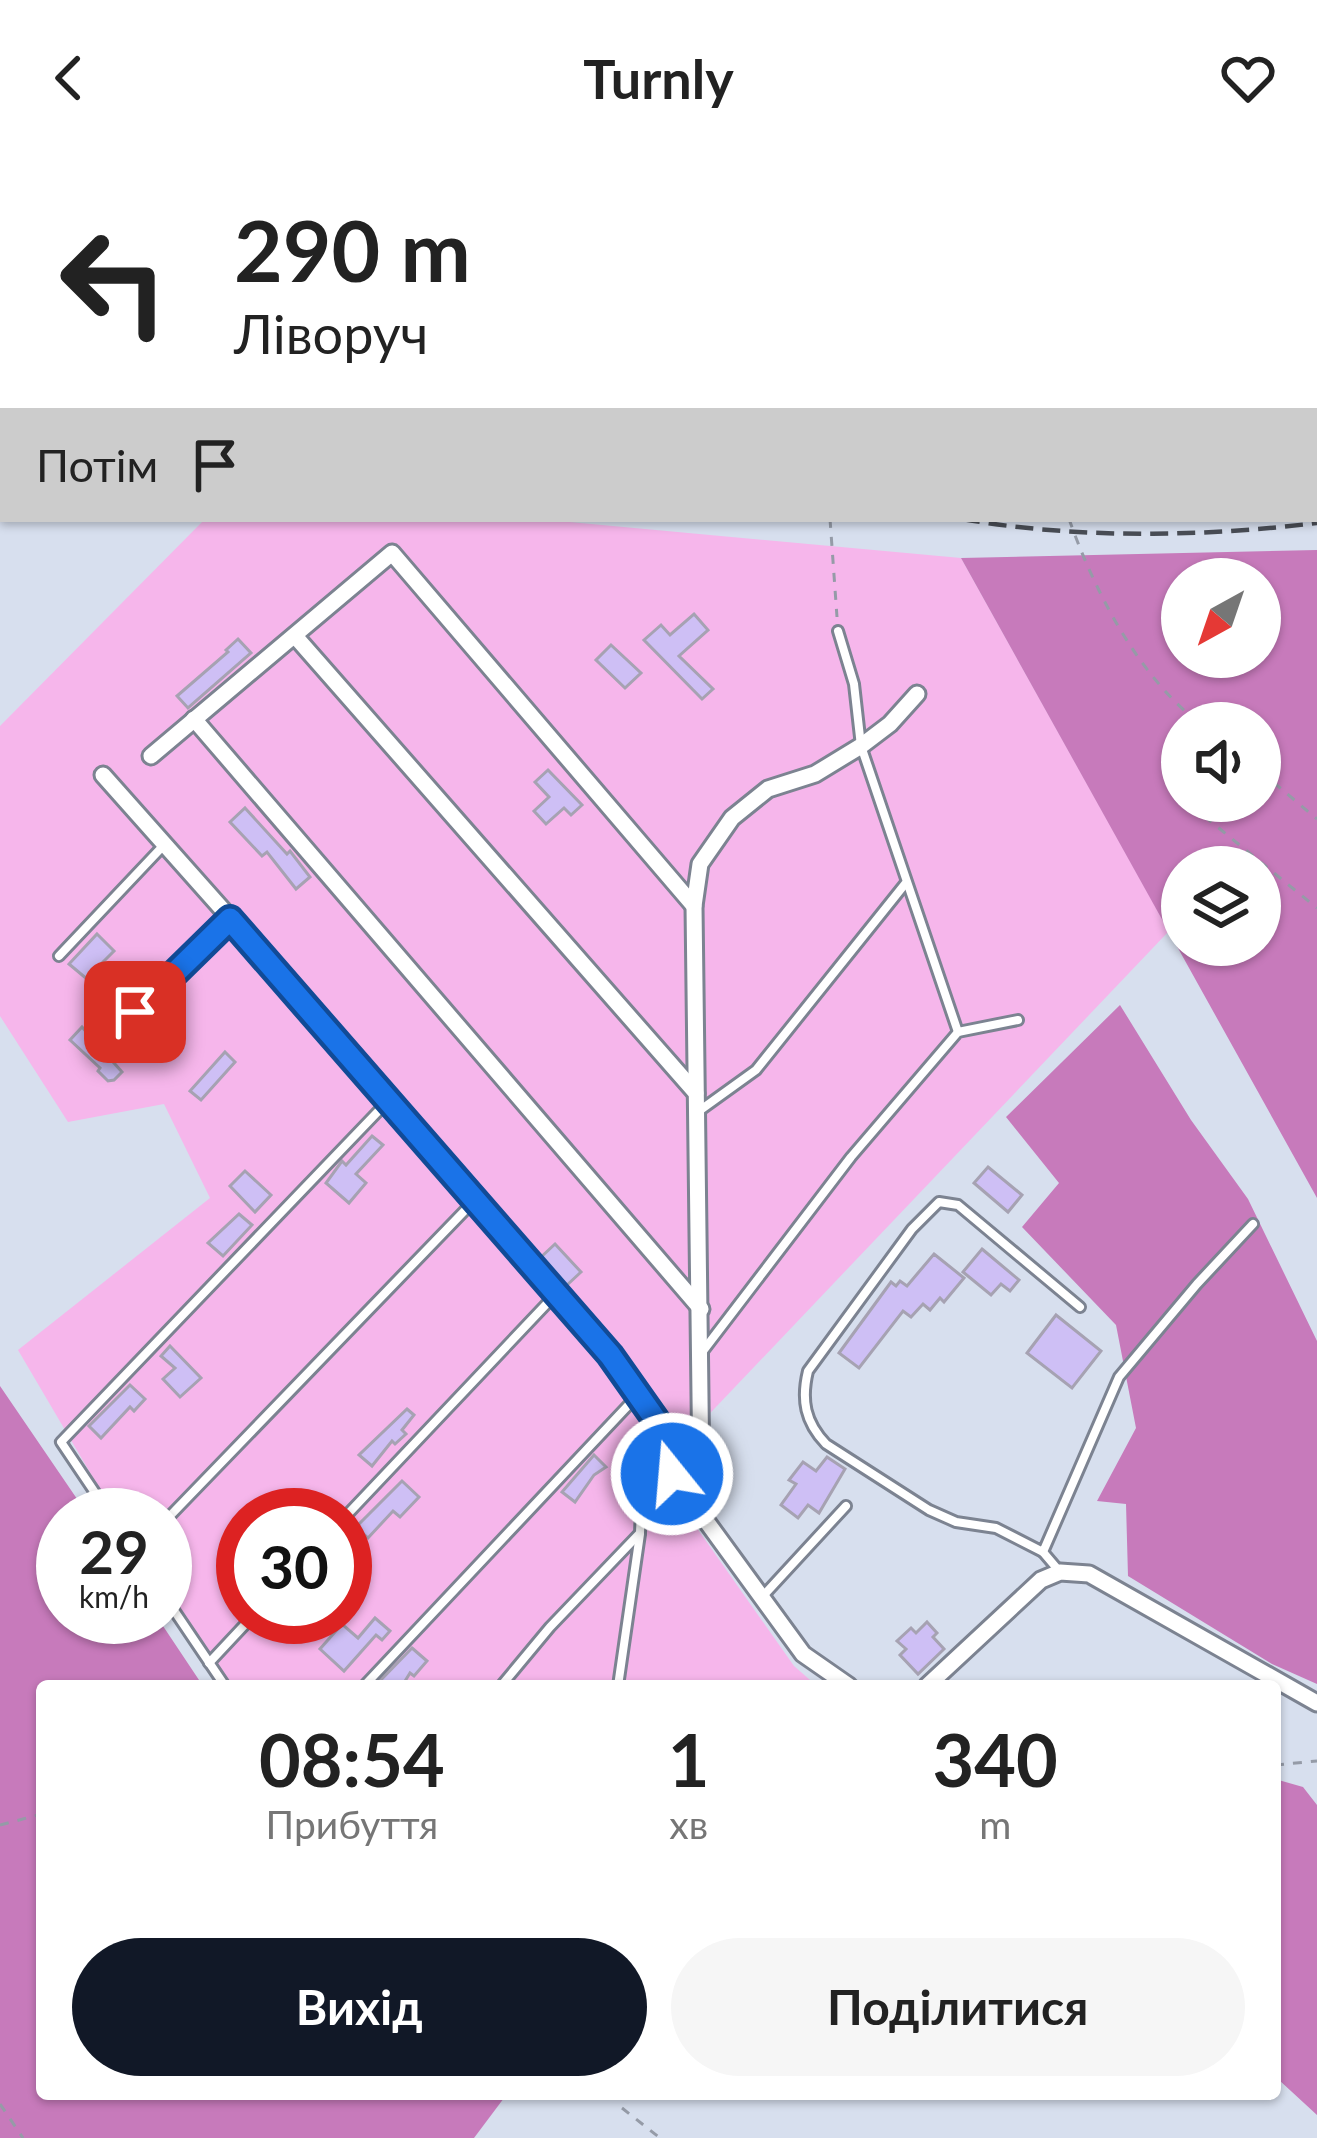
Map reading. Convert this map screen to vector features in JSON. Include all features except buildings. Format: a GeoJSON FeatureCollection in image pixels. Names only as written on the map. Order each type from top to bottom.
{"type":"FeatureCollection","features":[{"type":"Feature","properties":{"kind":"street"},"geometry":{"type":"LineString","coordinates":[[151,756],[392,553],[694,905]]}},
{"type":"Feature","properties":{"kind":"street"},"geometry":{"type":"LineString","coordinates":[[295,635],[696,1093]]}},
{"type":"Feature","properties":{"kind":"street"},"geometry":{"type":"LineString","coordinates":[[690,1499],[701,1478],[694,905],[700,864],[732,818],[768,789],[815,775],[861,746],[890,724],[917,694]]}},
{"type":"Feature","properties":{"kind":"street"},"geometry":{"type":"LineString","coordinates":[[194,719],[701,1309]]}},
{"type":"Feature","properties":{"kind":"street"},"geometry":{"type":"LineString","coordinates":[[103,775],[610,1355],[665,1433],[672,1474],[803,1654],[840,1680]]}},
{"type":"Feature","properties":{"kind":"street"},"geometry":{"type":"LineString","coordinates":[[933,1680],[1041,1580],[1060,1572],[1089,1574],[1276,1680]]}},
{"type":"Feature","properties":{"kind":"street"},"geometry":{"type":"LineString","coordinates":[[1281,1683],[1317,1703]]}},
{"type":"Feature","properties":{"kind":"lane"},"geometry":{"type":"LineString","coordinates":[[838,631],[854,684],[861,746],[958,1032]]}},
{"type":"Feature","properties":{"kind":"lane"},"geometry":{"type":"LineString","coordinates":[[59,956],[164,844]]}},
{"type":"Feature","properties":{"kind":"lane"},"geometry":{"type":"LineString","coordinates":[[697,1112],[756,1070],[906,883]]}},
{"type":"Feature","properties":{"kind":"lane"},"geometry":{"type":"LineString","coordinates":[[135,1012],[230,919]]}},
{"type":"Feature","properties":{"kind":"lane"},"geometry":{"type":"LineString","coordinates":[[702,1353],[851,1157],[958,1032],[1018,1019]]}},
{"type":"Feature","properties":{"kind":"lane"},"geometry":{"type":"LineString","coordinates":[[92,1488],[61,1442],[390,1099]]}},
{"type":"Feature","properties":{"kind":"lane"},"geometry":{"type":"LineString","coordinates":[[192,1493],[474,1201]]}},
{"type":"Feature","properties":{"kind":"lane"},"geometry":{"type":"LineString","coordinates":[[1060,1572],[1043,1552],[996,1528],[956,1522],[929,1510],[826,1444],[812,1430],[804,1390],[808,1371],[913,1229],[940,1202],[958,1205],[1080,1307]]}},
{"type":"Feature","properties":{"kind":"lane"},"geometry":{"type":"LineString","coordinates":[[1043,1552],[1120,1377],[1253,1224]]}},
{"type":"Feature","properties":{"kind":"lane"},"geometry":{"type":"LineString","coordinates":[[372,1488],[556,1294]]}},
{"type":"Feature","properties":{"kind":"lane"},"geometry":{"type":"LineString","coordinates":[[370,1680],[638,1394]]}},
{"type":"Feature","properties":{"kind":"lane"},"geometry":{"type":"LineString","coordinates":[[620,1680],[641,1509],[672,1474]]}},
{"type":"Feature","properties":{"kind":"lane"},"geometry":{"type":"LineString","coordinates":[[762,1597],[847,1505]]}},
{"type":"Feature","properties":{"kind":"lane"},"geometry":{"type":"LineString","coordinates":[[506,1680],[640,1533]]}},
{"type":"Feature","properties":{"kind":"lane"},"geometry":{"type":"LineString","coordinates":[[192,1638],[221,1680]]}},
{"type":"Feature","properties":{"kind":"lane"},"geometry":{"type":"LineString","coordinates":[[209,1663],[227,1644]]}},
{"type":"Feature","properties":{"kind":"path"},"geometry":{"type":"LineString","coordinates":[[830,522],[838,631]]}},
{"type":"Feature","properties":{"kind":"path"},"geometry":{"type":"LineString","coordinates":[[1070,522],[1076,543],[1132,650],[1177,702]]}},
{"type":"Feature","properties":{"kind":"path"},"geometry":{"type":"LineString","coordinates":[[1281,789],[1317,819]]}},
{"type":"Feature","properties":{"kind":"path"},"geometry":{"type":"LineString","coordinates":[[1211,822],[1317,908]]}},
{"type":"Feature","properties":{"kind":"path"},"geometry":{"type":"LineString","coordinates":[[1281,1765],[1317,1762]]}},
{"type":"Feature","properties":{"kind":"path"},"geometry":{"type":"LineString","coordinates":[[0,1825],[36,1816]]}},
{"type":"Feature","properties":{"kind":"path"},"geometry":{"type":"LineString","coordinates":[[0,2104],[22,2138]]}},
{"type":"Feature","properties":{"kind":"path"},"geometry":{"type":"LineString","coordinates":[[622,2108],[660,2138]]}},
{"type":"Feature","properties":{"kind":"shaded area"},"geometry":{"type":"Polygon","coordinates":[[[202,522],[570,522],[961,558],[1161,917],[1161,939],[656,1470],[794,1666],[810,1680],[227,1680],[192,1629],[192,1488],[99,1488],[18,1350],[210,1198],[164,1104],[68,1122],[0,1016],[0,726],[202,522]]]}},
{"type":"Feature","properties":{"kind":"shaded area"},"geometry":{"type":"Polygon","coordinates":[[[1317,550],[1317,1198],[1188,966],[1281,966],[1281,846],[1161,846],[1161,918],[961,558],[1317,550]]]}},
{"type":"Feature","properties":{"kind":"shaded area"},"geometry":{"type":"Polygon","coordinates":[[[1120,1005],[1191,1120],[1248,1199],[1317,1341],[1317,1684],[1272,1664],[1128,1576],[1126,1504],[1097,1501],[1136,1428],[1116,1325],[1022,1227],[1059,1183],[1006,1117],[1120,1005]]]}},
{"type":"Feature","properties":{"kind":"shaded area"},"geometry":{"type":"Polygon","coordinates":[[[0,1386],[70,1488],[36,1488],[36,1644],[175,1644],[199,1680],[36,1680],[36,2100],[502,2100],[474,2138],[0,2138],[0,1386]]]}},
{"type":"Feature","properties":{"kind":"shaded area"},"geometry":{"type":"Polygon","coordinates":[[[1281,1781],[1303,1787],[1317,1805],[1317,2115],[1281,2082],[1281,1781]]]}},
{"type":"Feature","properties":{"kind":"railway"},"geometry":{"type":"LineString","coordinates":[[984,522],[1139,534],[1317,523]]}},
{"type":"Feature","properties":{"kind":"route"},"geometry":{"type":"LineString","coordinates":[[135,1012],[230,919],[610,1355],[665,1433],[672,1474]]}}]}
